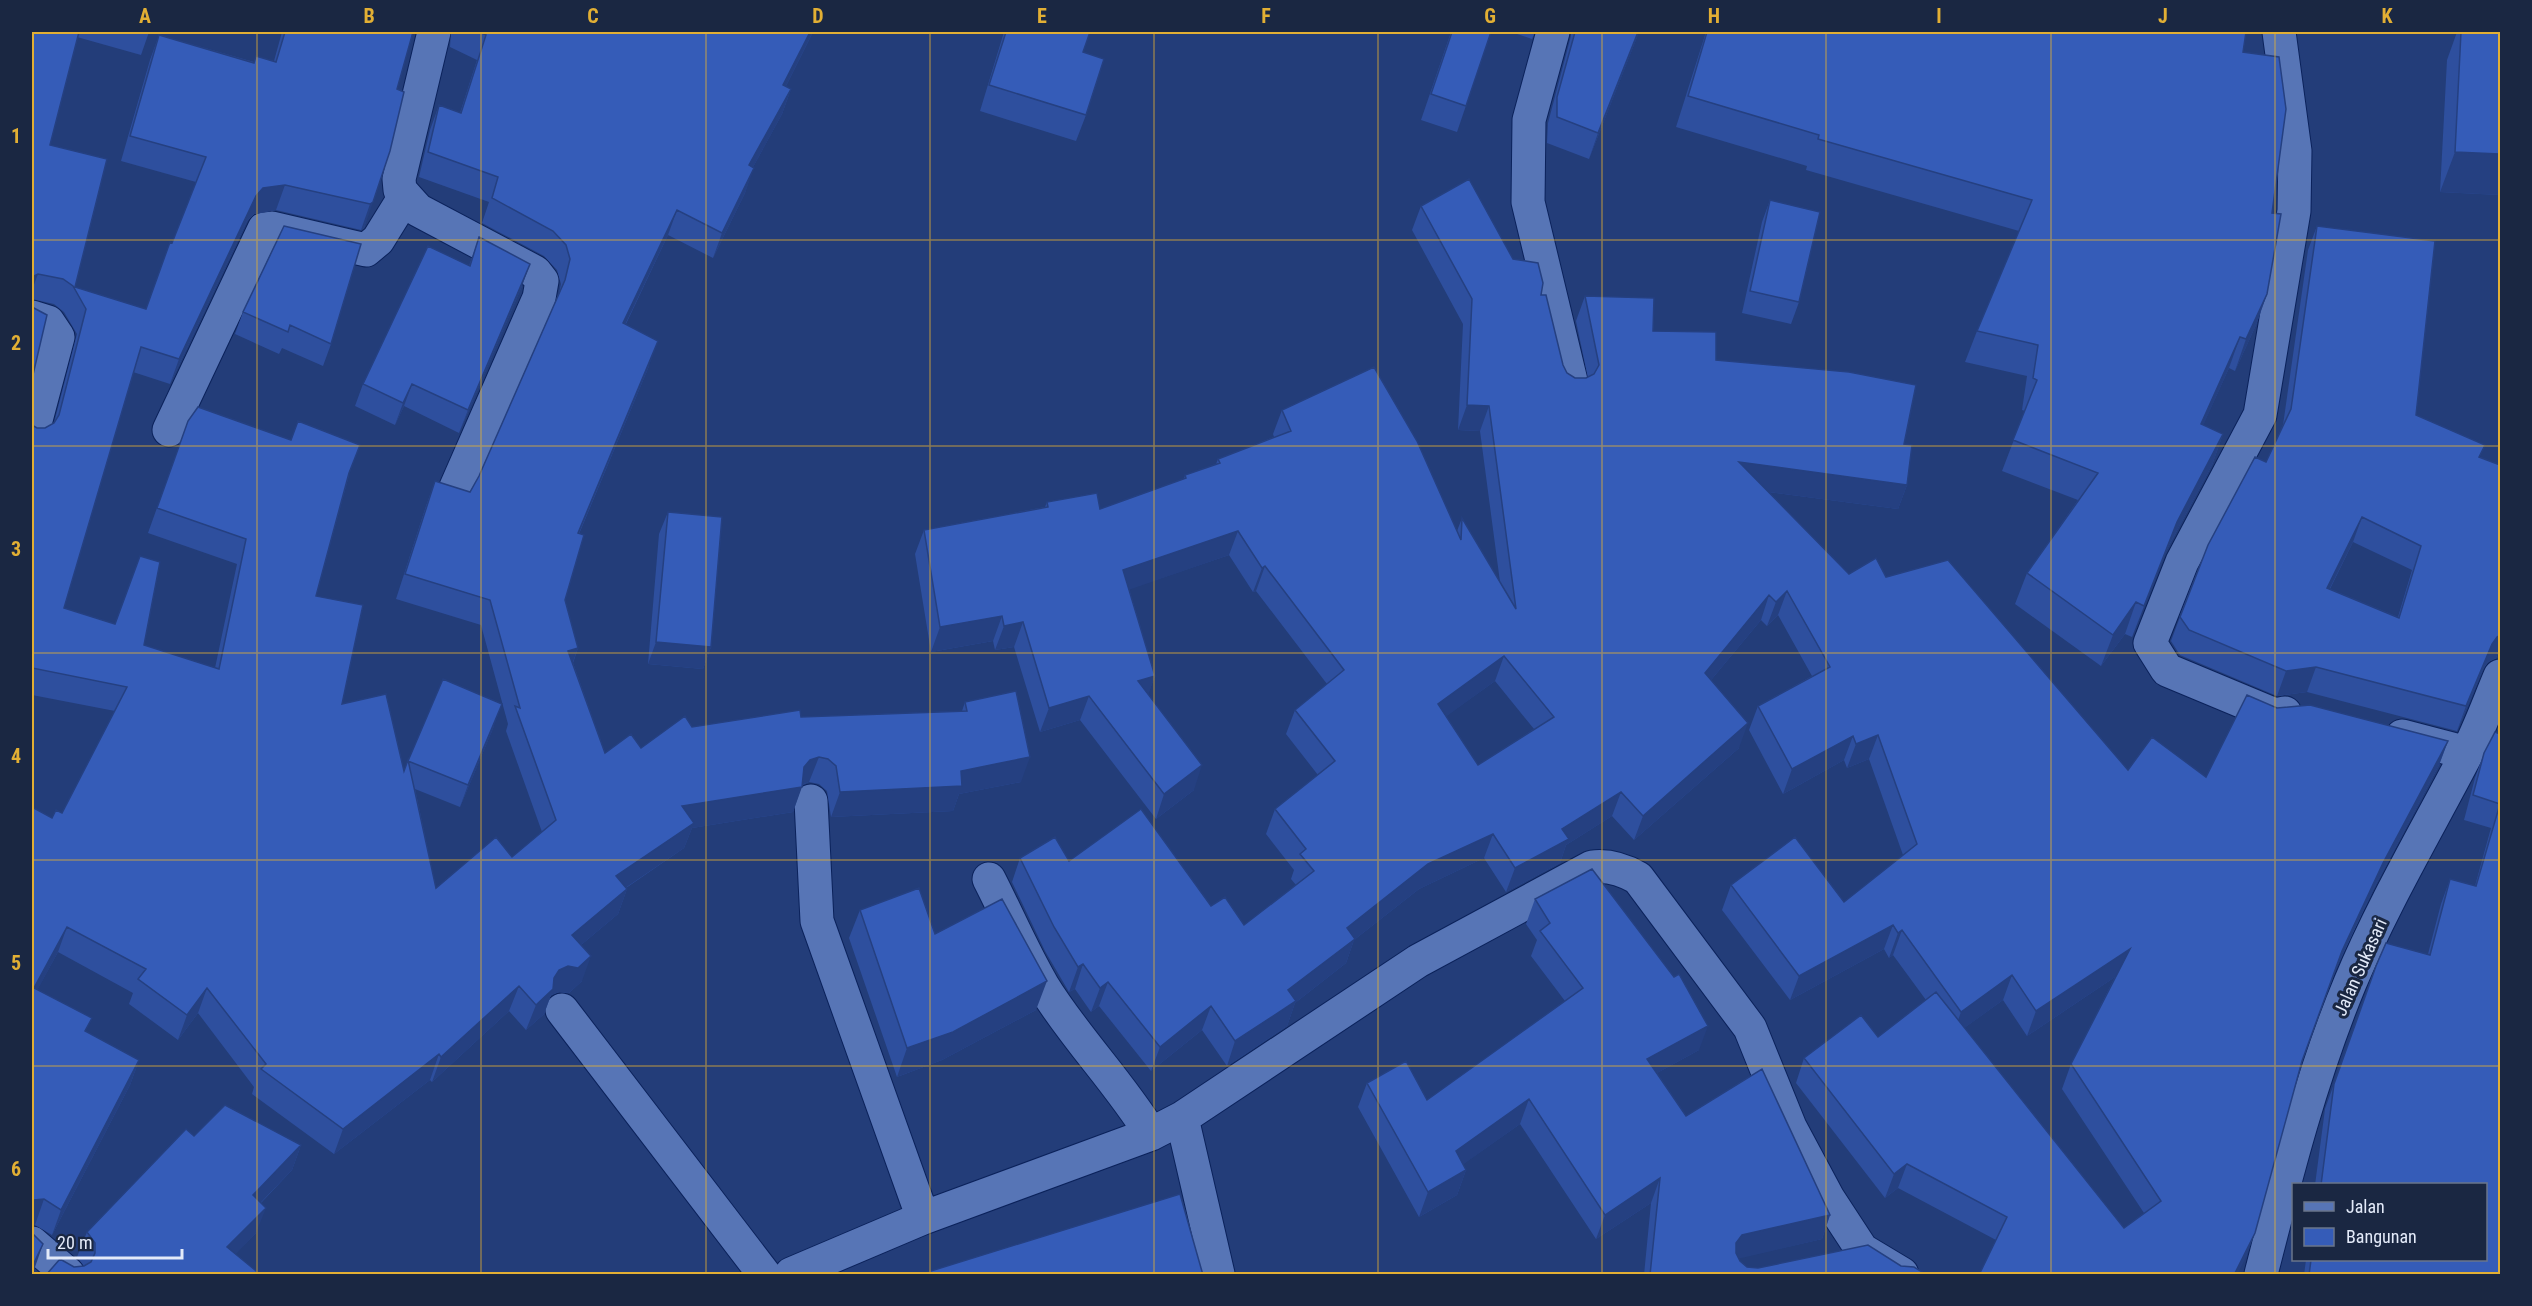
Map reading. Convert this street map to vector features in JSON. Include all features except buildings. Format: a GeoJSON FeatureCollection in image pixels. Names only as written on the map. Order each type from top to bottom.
{"type":"FeatureCollection","features":[{"type":"Feature","properties":{"kind":"street"},"geometry":{"type":"LineString","coordinates":[[434,32],[399,179],[400,190],[418,210],[535,272],[542,281],[539,298],[453,494]]}},
{"type":"Feature","properties":{"kind":"street"},"geometry":{"type":"LineString","coordinates":[[1553,32],[1529,120],[1528,202],[1572,385]]}},
{"type":"Feature","properties":{"kind":"street"},"geometry":{"type":"LineString","coordinates":[[2279,32],[2295,151],[2294,211],[2260,415],[2182,562],[2150,643],[2166,670],[2275,715],[2302,710],[2313,713]]}},
{"type":"Feature","properties":{"kind":"street"},"geometry":{"type":"LineString","coordinates":[[169,430],[264,230],[272,228],[366,250],[378,240],[405,198]]}},
{"type":"Feature","properties":{"kind":"street"},"geometry":{"type":"LineString","coordinates":[[32,317],[48,322],[58,337],[32,435]]}},
{"type":"Feature","properties":{"kind":"street","name":"Jalan Sukasari"},"geometry":{"type":"LineString","coordinates":[[2261,1275],[2291,1156],[2318,1067],[2351,981],[2414,851],[2467,753],[2500,676]]}},
{"type":"Feature","properties":{"kind":"street"},"geometry":{"type":"LineString","coordinates":[[2368,727],[2467,753]]}},
{"type":"Feature","properties":{"kind":"street"},"geometry":{"type":"LineString","coordinates":[[811,801],[817,921],[923,1218]]}},
{"type":"Feature","properties":{"kind":"street"},"geometry":{"type":"LineString","coordinates":[[791,1275],[923,1218],[1151,1134],[1182,1119],[1418,961],[1592,867],[1603,866],[1627,872],[1638,878],[1750,1028],[1790,1127],[1828,1198],[1862,1250],[1902,1275]]}},
{"type":"Feature","properties":{"kind":"street"},"geometry":{"type":"LineString","coordinates":[[989,879],[1043,986],[1097,1061],[1131,1102],[1151,1134]]}},
{"type":"Feature","properties":{"kind":"street"},"geometry":{"type":"LineString","coordinates":[[562,1010],[764,1275]]}},
{"type":"Feature","properties":{"kind":"street"},"geometry":{"type":"LineString","coordinates":[[1182,1119],[1218,1275]]}},
{"type":"Feature","properties":{"kind":"street"},"geometry":{"type":"LineString","coordinates":[[32,1243],[68,1275]]}},
{"type":"Feature","properties":{"kind":"street"},"geometry":{"type":"LineString","coordinates":[[1827,1257],[1862,1250]]}}]}
